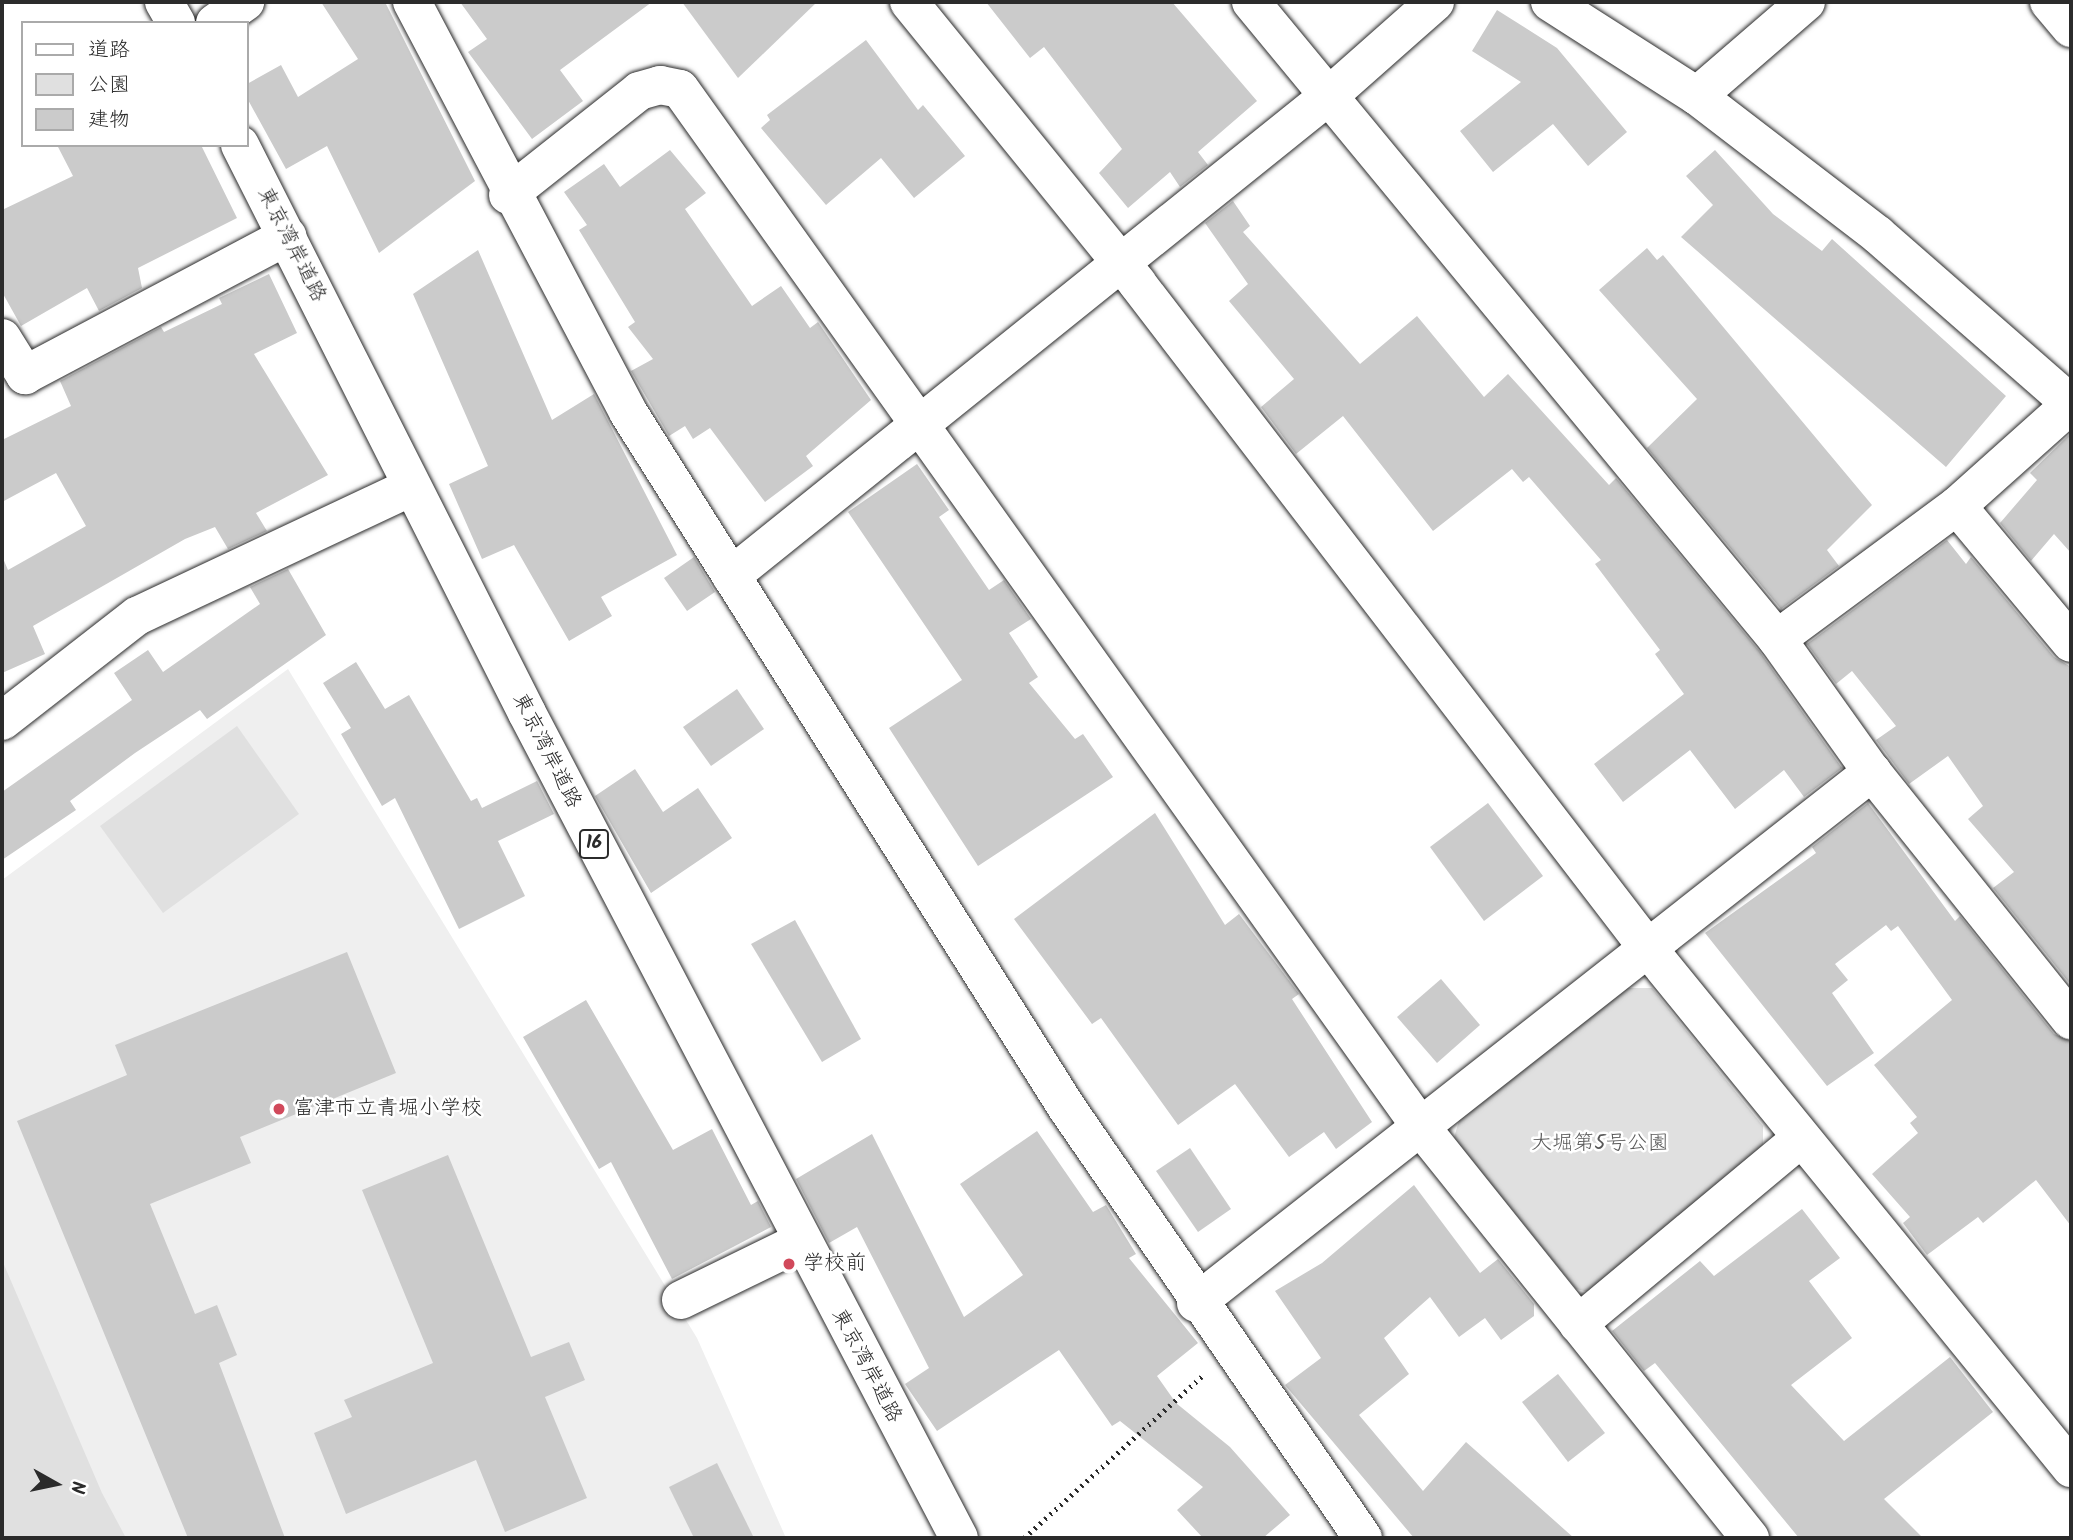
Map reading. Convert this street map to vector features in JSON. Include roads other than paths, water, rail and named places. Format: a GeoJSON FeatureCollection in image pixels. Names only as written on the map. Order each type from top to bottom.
{"type":"FeatureCollection","features":[{"type":"Feature","properties":{"kind":"main road"},"geometry":{"type":"LineString","coordinates":[[164,2],[175,21]]}},
{"type":"Feature","properties":{"kind":"main road"},"geometry":{"type":"LineString","coordinates":[[218,21],[245,2]]}},
{"type":"Feature","properties":{"kind":"main road"},"geometry":{"type":"LineString","coordinates":[[412,2],[508,195],[628,412],[1196,1303],[1363,1538]]}},
{"type":"Feature","properties":{"kind":"main road"},"geometry":{"type":"LineString","coordinates":[[909,2],[1119,262],[1650,951],[1800,1139],[2071,1468]]}},
{"type":"Feature","properties":{"kind":"main road"},"geometry":{"type":"LineString","coordinates":[[1251,2],[1331,94],[1777,639],[1871,772],[2071,1020]]}},
{"type":"Feature","properties":{"kind":"main road"},"geometry":{"type":"LineString","coordinates":[[731,576],[915,424],[1331,94],[1435,2]]}},
{"type":"Feature","properties":{"kind":"main road"},"geometry":{"type":"LineString","coordinates":[[1550,2],[1697,96],[1878,235],[2071,404],[1958,506],[1777,639]]}},
{"type":"Feature","properties":{"kind":"main road"},"geometry":{"type":"LineString","coordinates":[[1697,96],[1806,2]]}},
{"type":"Feature","properties":{"kind":"main road"},"geometry":{"type":"LineString","coordinates":[[2049,2],[2071,28]]}},
{"type":"Feature","properties":{"kind":"main road"},"geometry":{"type":"LineString","coordinates":[[508,195],[639,92],[660,85],[680,89],[915,424],[1420,1126],[1750,1538]]}},
{"type":"Feature","properties":{"kind":"main road","name":"東京湾岸道路"},"geometry":{"type":"LineString","coordinates":[[241,147],[411,487],[800,1242],[959,1538]]}},
{"type":"Feature","properties":{"kind":"main road"},"geometry":{"type":"LineString","coordinates":[[2,338],[25,375],[287,236]]}},
{"type":"Feature","properties":{"kind":"main road"},"geometry":{"type":"LineString","coordinates":[[2,721],[137,616],[411,487]]}},
{"type":"Feature","properties":{"kind":"main road"},"geometry":{"type":"LineString","coordinates":[[1958,506],[2071,643]]}},
{"type":"Feature","properties":{"kind":"main road"},"geometry":{"type":"LineString","coordinates":[[1196,1303],[1420,1126],[1650,951],[1871,772]]}},
{"type":"Feature","properties":{"kind":"main road"},"geometry":{"type":"LineString","coordinates":[[1578,1324],[1800,1139]]}},
{"type":"Feature","properties":{"kind":"main road"},"geometry":{"type":"LineString","coordinates":[[681,1300],[800,1242]]}},
{"type":"Feature","properties":{"kind":"place","name":"富津市立青堀小学校"},"geometry":{"type":"Point","coordinates":[279,1109]}},
{"type":"Feature","properties":{"kind":"place","name":"学校前"},"geometry":{"type":"Point","coordinates":[789,1264]}},
{"type":"Feature","properties":{"kind":"park label","name":"大堀第5号公園"},"geometry":{"type":"Point","coordinates":[1600,1144]}}]}
